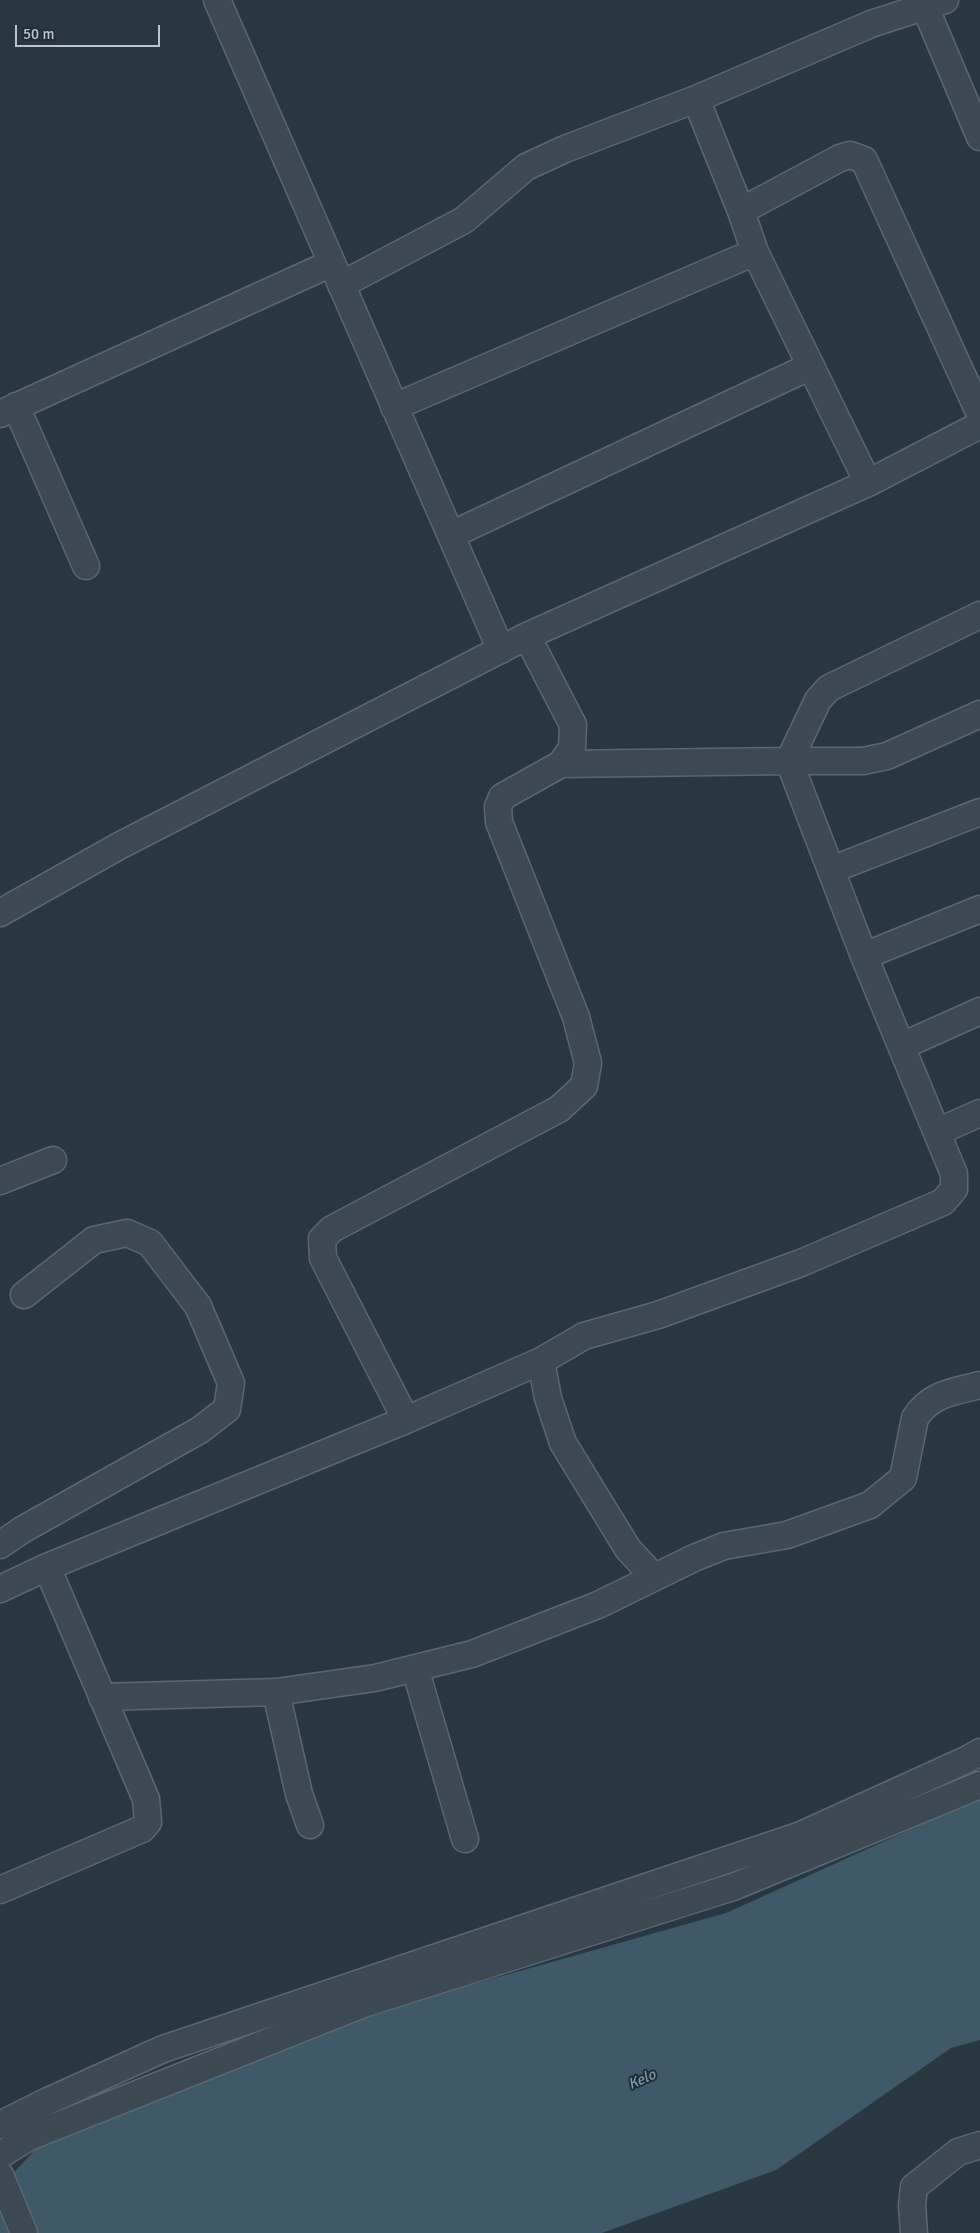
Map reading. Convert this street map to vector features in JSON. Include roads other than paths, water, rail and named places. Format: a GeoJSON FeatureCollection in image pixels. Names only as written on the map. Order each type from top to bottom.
{"type":"FeatureCollection","features":[{"type":"Feature","properties":{"kind":"street"},"geometry":{"type":"LineString","coordinates":[[217,0],[501,650]]}},
{"type":"Feature","properties":{"kind":"street"},"geometry":{"type":"LineString","coordinates":[[86,566],[8,410],[464,220],[526,167],[565,149],[696,99],[870,24],[935,4],[980,138]]}},
{"type":"Feature","properties":{"kind":"street"},"geometry":{"type":"LineString","coordinates":[[696,99],[741,211],[755,252],[868,482]]}},
{"type":"Feature","properties":{"kind":"street"},"geometry":{"type":"LineString","coordinates":[[0,913],[119,846],[527,636],[868,482],[978,429],[864,160],[850,155],[840,158],[741,211]]}},
{"type":"Feature","properties":{"kind":"street"},"geometry":{"type":"LineString","coordinates":[[394,407],[755,252]]}},
{"type":"Feature","properties":{"kind":"street"},"geometry":{"type":"LineString","coordinates":[[451,535],[811,366]]}},
{"type":"Feature","properties":{"kind":"street"},"geometry":{"type":"LineString","coordinates":[[0,1589],[47,1567],[406,1420],[541,1361],[584,1336],[658,1315],[801,1264],[943,1202],[954,1189],[954,1174],[864,956],[789,760],[818,700],[829,688],[980,615]]}},
{"type":"Feature","properties":{"kind":"street"},"geometry":{"type":"LineString","coordinates":[[406,1420],[323,1258],[322,1239],[332,1229],[559,1109],[584,1086],[588,1063],[576,1017],[499,822],[498,807],[502,797],[561,764],[572,748],[573,725],[527,636]]}},
{"type":"Feature","properties":{"kind":"street"},"geometry":{"type":"LineString","coordinates":[[561,764],[789,760],[863,761],[887,756],[980,714]]}},
{"type":"Feature","properties":{"kind":"street"},"geometry":{"type":"LineString","coordinates":[[831,870],[980,812]]}},
{"type":"Feature","properties":{"kind":"street"},"geometry":{"type":"LineString","coordinates":[[864,956],[980,909]]}},
{"type":"Feature","properties":{"kind":"street"},"geometry":{"type":"LineString","coordinates":[[902,1046],[980,1011]]}},
{"type":"Feature","properties":{"kind":"street"},"geometry":{"type":"LineString","coordinates":[[937,1132],[980,1113]]}},
{"type":"Feature","properties":{"kind":"street"},"geometry":{"type":"LineString","coordinates":[[0,1181],[53,1160]]}},
{"type":"Feature","properties":{"kind":"street"},"geometry":{"type":"LineString","coordinates":[[0,1545],[22,1530],[200,1430],[227,1409],[231,1383],[198,1306],[150,1243],[127,1233],[94,1240],[24,1295]]}},
{"type":"Feature","properties":{"kind":"street"},"geometry":{"type":"LineString","coordinates":[[541,1361],[548,1398],[563,1443],[628,1549],[654,1578]]}},
{"type":"Feature","properties":{"kind":"street"},"geometry":{"type":"LineString","coordinates":[[102,1697],[276,1692],[375,1678],[472,1654],[598,1605],[724,1546],[787,1535],[870,1505],[903,1478],[916,1418],[921,1410],[934,1398],[980,1385]]}},
{"type":"Feature","properties":{"kind":"street"},"geometry":{"type":"LineString","coordinates":[[0,1890],[142,1829],[148,1822],[146,1799],[47,1567]]}},
{"type":"Feature","properties":{"kind":"street"},"geometry":{"type":"LineString","coordinates":[[415,1668],[465,1839]]}},
{"type":"Feature","properties":{"kind":"street"},"geometry":{"type":"LineString","coordinates":[[276,1692],[299,1794],[310,1824]]}},
{"type":"Feature","properties":{"kind":"street"},"geometry":{"type":"LineString","coordinates":[[0,2125],[163,2049],[801,1836],[980,1752]]}},
{"type":"Feature","properties":{"kind":"street"},"geometry":{"type":"LineString","coordinates":[[0,2155],[28,2137],[366,2003],[732,1887],[980,1785]]}},
{"type":"Feature","properties":{"kind":"street"},"geometry":{"type":"LineString","coordinates":[[914,2233],[914,2187],[958,2152],[980,2145]]}},
{"type":"Feature","properties":{"kind":"street"},"geometry":{"type":"LineString","coordinates":[[0,2175],[24,2233]]}},
{"type":"Feature","properties":{"kind":"water","name":"Kelo"},"geometry":{"type":"Polygon","coordinates":[[[980,1798],[980,2040],[951,2048],[776,2170],[602,2233],[0,2233],[0,2187],[52,2132],[278,2039],[726,1913],[980,1798]]]}}]}
